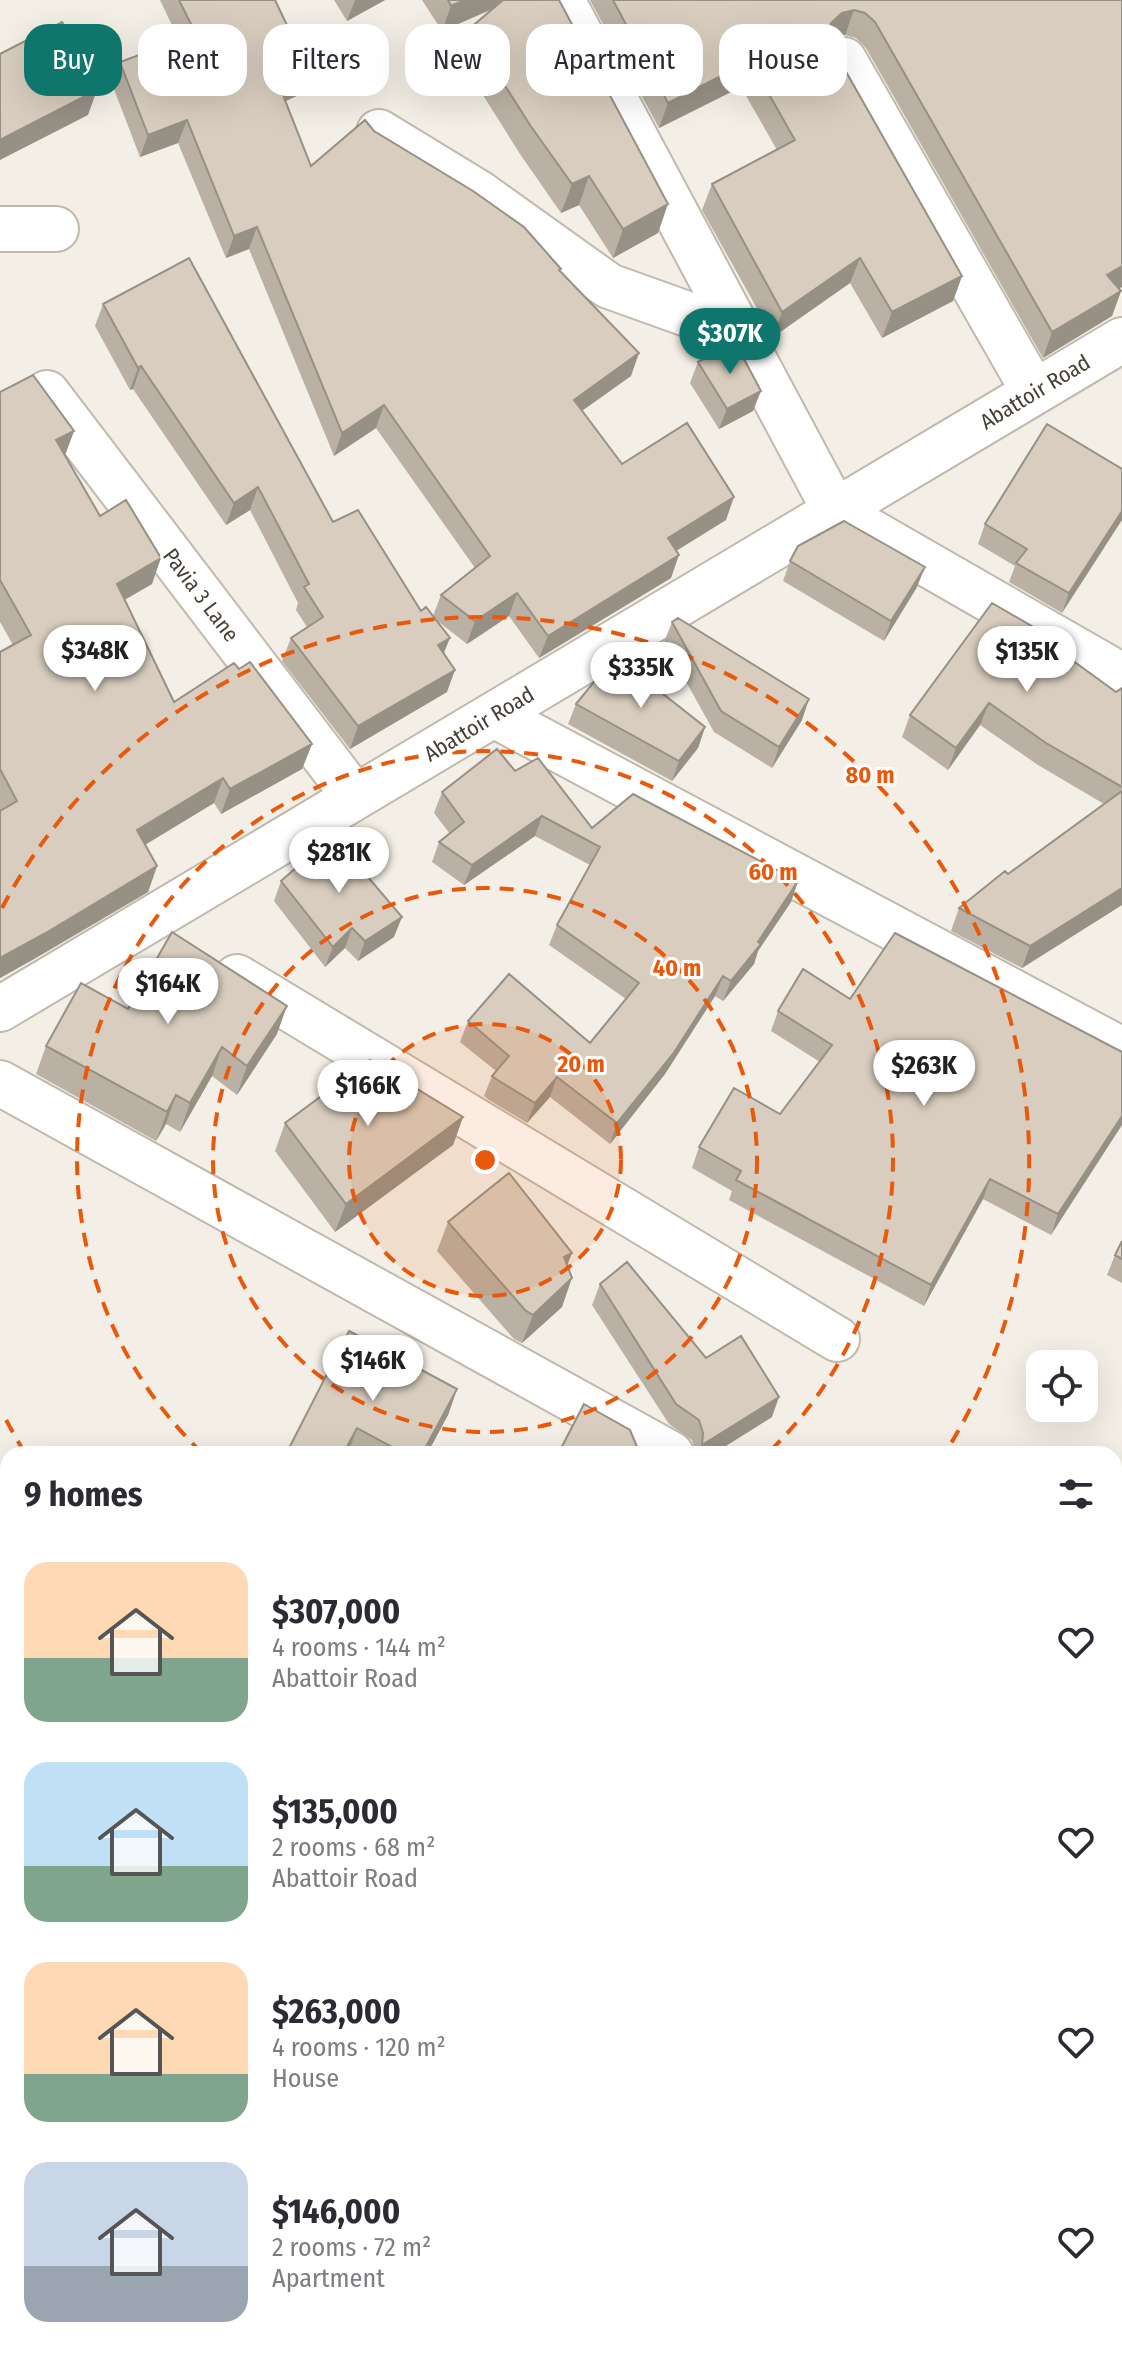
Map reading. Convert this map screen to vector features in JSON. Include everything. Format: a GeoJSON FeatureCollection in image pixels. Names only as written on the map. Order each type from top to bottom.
{"type":"FeatureCollection","features":[{"type":"Feature","properties":{"kind":"street"},"geometry":{"type":"LineString","coordinates":[[562,0],[835,511],[1122,676]]}},
{"type":"Feature","properties":{"kind":"street"},"geometry":{"type":"LineString","coordinates":[[847,65],[1034,392]]}},
{"type":"Feature","properties":{"kind":"street"},"geometry":{"type":"LineString","coordinates":[[379,132],[479,193],[609,286],[740,333]]}},
{"type":"Feature","properties":{"kind":"street"},"geometry":{"type":"LineString","coordinates":[[0,229],[56,229]]}},
{"type":"Feature","properties":{"kind":"street","name":"Abattoir Road"},"geometry":{"type":"LineString","coordinates":[[0,1009],[1122,340]]}},
{"type":"Feature","properties":{"kind":"street","name":"Pavia 3 Lane"},"geometry":{"type":"LineString","coordinates":[[47,393],[355,797]]}},
{"type":"Feature","properties":{"kind":"street"},"geometry":{"type":"LineString","coordinates":[[494,715],[1122,1050]]}},
{"type":"Feature","properties":{"kind":"street"},"geometry":{"type":"LineString","coordinates":[[146,922],[837,1339]]}},
{"type":"Feature","properties":{"kind":"street"},"geometry":{"type":"LineString","coordinates":[[0,1083],[657,1446]]}},
{"type":"Feature","properties":{"kind":"building"},"geometry":{"type":"Polygon","coordinates":[[[179,0],[275,0],[286,24],[263,24],[263,96],[283,96],[311,166],[365,120],[374,131],[473,191],[524,227],[559,270],[639,353],[574,400],[622,464],[687,423],[734,497],[668,538],[679,555],[548,636],[517,593],[475,621],[441,595],[490,556],[384,405],[342,433],[257,227],[234,236],[187,120],[148,135],[122,61],[138,55],[138,96],[247,96],[247,24],[191,24],[179,0]]]}},
{"type":"Feature","properties":{"kind":"building"},"geometry":{"type":"Polygon","coordinates":[[[448,0],[464,0],[451,6],[448,0]]]}},
{"type":"Feature","properties":{"kind":"building"},"geometry":{"type":"Polygon","coordinates":[[[503,0],[559,0],[572,24],[526,24],[526,96],[610,96],[668,204],[623,229],[589,176],[572,184],[510,94],[510,24],[475,24],[503,0]]]}},
{"type":"Feature","properties":{"kind":"building"},"geometry":{"type":"Polygon","coordinates":[[[613,0],[1122,0],[1122,266],[1107,275],[1121,291],[1052,332],[875,22],[865,13],[854,10],[842,13],[831,24],[719,24],[719,77],[703,85],[703,24],[626,24],[613,0]]]}},
{"type":"Feature","properties":{"kind":"building"},"geometry":{"type":"Polygon","coordinates":[[[24,42],[24,96],[85,96],[0,140],[0,54],[24,42]]]}},
{"type":"Feature","properties":{"kind":"building"},"geometry":{"type":"Polygon","coordinates":[[[847,73],[962,276],[892,312],[860,258],[782,312],[712,184],[795,140],[770,96],[847,96],[847,73]]]}},
{"type":"Feature","properties":{"kind":"building"},"geometry":{"type":"Polygon","coordinates":[[[664,96],[682,96],[668,103],[664,96]]]}},
{"type":"Feature","properties":{"kind":"building"},"geometry":{"type":"Polygon","coordinates":[[[189,258],[333,522],[358,510],[421,611],[426,607],[450,638],[438,645],[455,670],[358,726],[291,638],[323,617],[304,587],[309,584],[258,487],[234,503],[141,366],[138,368],[103,304],[189,258]]]}},
{"type":"Feature","properties":{"kind":"building"},"geometry":{"type":"Polygon","coordinates":[[[735,342],[761,391],[727,409],[698,362],[735,342]]]}},
{"type":"Feature","properties":{"kind":"building"},"geometry":{"type":"Polygon","coordinates":[[[33,375],[74,431],[56,440],[100,516],[126,500],[161,558],[117,584],[174,702],[234,663],[239,669],[250,662],[312,744],[230,789],[223,778],[137,830],[157,866],[0,958],[0,811],[17,801],[0,769],[0,652],[31,635],[0,580],[0,392],[33,375]]]}},
{"type":"Feature","properties":{"kind":"building"},"geometry":{"type":"Polygon","coordinates":[[[1047,424],[1122,469],[1122,511],[1069,593],[1016,563],[1027,549],[985,524],[1047,424]]]}},
{"type":"Feature","properties":{"kind":"building"},"geometry":{"type":"Polygon","coordinates":[[[844,521],[925,567],[891,621],[790,561],[798,546],[844,521]]]}},
{"type":"Feature","properties":{"kind":"building"},"geometry":{"type":"Polygon","coordinates":[[[992,603],[1042,632],[1039,636],[1116,692],[1122,688],[1122,787],[1046,743],[989,703],[956,748],[910,715],[992,603]]]}},
{"type":"Feature","properties":{"kind":"building"},"geometry":{"type":"Polygon","coordinates":[[[678,618],[809,699],[779,747],[721,711],[672,622],[678,618]]]}},
{"type":"Feature","properties":{"kind":"building"},"geometry":{"type":"Polygon","coordinates":[[[615,656],[705,727],[679,761],[576,704],[615,656]]]}},
{"type":"Feature","properties":{"kind":"building"},"geometry":{"type":"Polygon","coordinates":[[[497,749],[515,771],[538,758],[592,828],[633,794],[798,881],[758,942],[761,944],[731,981],[723,976],[673,1054],[617,1123],[557,1077],[535,1103],[496,1079],[492,1076],[509,1056],[468,1021],[509,974],[590,1043],[639,983],[557,925],[600,847],[542,816],[472,865],[439,842],[464,822],[442,792],[497,749]]]}},
{"type":"Feature","properties":{"kind":"building"},"geometry":{"type":"Polygon","coordinates":[[[1122,791],[1122,888],[1030,946],[959,908],[1005,871],[1008,874],[1122,791]]]}},
{"type":"Feature","properties":{"kind":"building"},"geometry":{"type":"Polygon","coordinates":[[[333,836],[402,917],[365,941],[352,928],[333,947],[281,881],[333,836]]]}},
{"type":"Feature","properties":{"kind":"building"},"geometry":{"type":"Polygon","coordinates":[[[172,932],[287,1006],[247,1066],[222,1047],[190,1103],[176,1095],[167,1112],[46,1046],[81,983],[128,1009],[172,932]]]}},
{"type":"Feature","properties":{"kind":"building"},"geometry":{"type":"Polygon","coordinates":[[[895,933],[1122,1052],[1122,1116],[1058,1214],[990,1179],[931,1285],[736,1180],[741,1171],[699,1147],[734,1088],[780,1114],[832,1045],[778,1011],[803,969],[850,999],[895,933]]]}},
{"type":"Feature","properties":{"kind":"building"},"geometry":{"type":"Polygon","coordinates":[[[370,1060],[463,1117],[346,1204],[285,1123],[370,1060]]]}},
{"type":"Feature","properties":{"kind":"building"},"geometry":{"type":"Polygon","coordinates":[[[509,1173],[572,1253],[564,1257],[572,1278],[533,1315],[525,1310],[448,1222],[509,1173]]]}},
{"type":"Feature","properties":{"kind":"building"},"geometry":{"type":"Polygon","coordinates":[[[1122,1241],[1122,1259],[1115,1255],[1122,1241]]]}},
{"type":"Feature","properties":{"kind":"building"},"geometry":{"type":"Polygon","coordinates":[[[627,1262],[706,1358],[741,1336],[779,1397],[702,1445],[703,1433],[699,1420],[676,1404],[600,1284],[627,1262]]]}},
{"type":"Feature","properties":{"kind":"building"},"geometry":{"type":"Polygon","coordinates":[[[349,1331],[457,1389],[426,1446],[390,1446],[357,1428],[347,1446],[290,1446],[349,1331]]]}},
{"type":"Feature","properties":{"kind":"building"},"geometry":{"type":"Polygon","coordinates":[[[584,1404],[630,1430],[637,1446],[562,1446],[584,1404]]]}}]}
